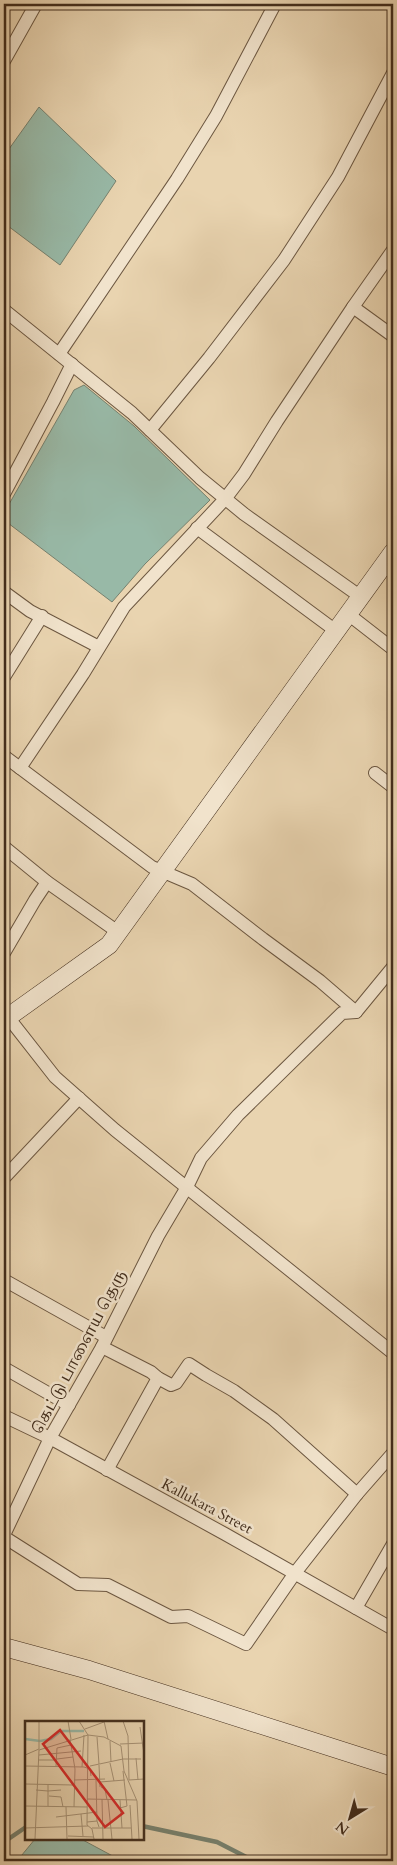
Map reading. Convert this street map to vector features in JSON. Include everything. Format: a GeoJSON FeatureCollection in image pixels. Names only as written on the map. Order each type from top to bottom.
{"type":"FeatureCollection","features":[{"type":"Feature","properties":{"kind":"street"},"geometry":{"type":"LineString","coordinates":[[4,61],[36,4]]}},
{"type":"Feature","properties":{"kind":"street"},"geometry":{"type":"LineString","coordinates":[[59,354],[182,171],[216,116],[275,4]]}},
{"type":"Feature","properties":{"kind":"street"},"geometry":{"type":"LineString","coordinates":[[150,430],[210,358],[284,260],[338,177],[393,73]]}},
{"type":"Feature","properties":{"kind":"street"},"geometry":{"type":"LineString","coordinates":[[20,768],[83,674],[124,607],[225,499],[244,474],[353,307],[392,255]]}},
{"type":"Feature","properties":{"kind":"street"},"geometry":{"type":"LineString","coordinates":[[353,307],[393,336]]}},
{"type":"Feature","properties":{"kind":"street"},"geometry":{"type":"LineString","coordinates":[[4,310],[132,413],[200,478],[225,499],[361,597]]}},
{"type":"Feature","properties":{"kind":"street"},"geometry":{"type":"LineString","coordinates":[[4,494],[54,402],[72,364]]}},
{"type":"Feature","properties":{"kind":"street"},"geometry":{"type":"LineString","coordinates":[[197,528],[336,631]]}},
{"type":"Feature","properties":{"kind":"street"},"geometry":{"type":"LineString","coordinates":[[393,552],[109,945],[5,1016],[55,1077],[115,1130],[393,1353]]}},
{"type":"Feature","properties":{"kind":"street"},"geometry":{"type":"LineString","coordinates":[[4,592],[30,611],[99,647]]}},
{"type":"Feature","properties":{"kind":"street"},"geometry":{"type":"LineString","coordinates":[[348,614],[393,649]]}},
{"type":"Feature","properties":{"kind":"street"},"geometry":{"type":"LineString","coordinates":[[4,677],[42,616]]}},
{"type":"Feature","properties":{"kind":"street"},"geometry":{"type":"LineString","coordinates":[[4,756],[152,867],[192,884],[262,939],[320,981],[356,1012],[393,967]]}},
{"type":"Feature","properties":{"kind":"street"},"geometry":{"type":"LineString","coordinates":[[375,773],[393,787]]}},
{"type":"Feature","properties":{"kind":"street"},"geometry":{"type":"LineString","coordinates":[[4,847],[48,882],[118,932]]}},
{"type":"Feature","properties":{"kind":"street"},"geometry":{"type":"LineString","coordinates":[[4,953],[35,900],[48,882]]}},
{"type":"Feature","properties":{"kind":"street","name":"கெட்டு பாளைய தெரு"},"geometry":{"type":"LineString","coordinates":[[4,1536],[50,1438],[104,1342],[158,1236],[187,1187],[201,1158],[238,1115],[342,1013],[356,1012]]}},
{"type":"Feature","properties":{"kind":"street"},"geometry":{"type":"LineString","coordinates":[[4,1178],[79,1098]]}},
{"type":"Feature","properties":{"kind":"street"},"geometry":{"type":"LineString","coordinates":[[4,1280],[171,1385],[176,1383],[189,1364],[234,1391],[273,1419],[357,1494]]}},
{"type":"Feature","properties":{"kind":"street"},"geometry":{"type":"LineString","coordinates":[[4,1368],[69,1405]]}},
{"type":"Feature","properties":{"kind":"street"},"geometry":{"type":"LineString","coordinates":[[107,1470],[158,1378]]}},
{"type":"Feature","properties":{"kind":"street","name":"Kallukara Street"},"geometry":{"type":"LineString","coordinates":[[4,1416],[50,1438],[393,1629]]}},
{"type":"Feature","properties":{"kind":"street"},"geometry":{"type":"LineString","coordinates":[[4,1536],[78,1584],[108,1585],[170,1617],[188,1616],[246,1644],[295,1573],[357,1494],[393,1453]]}},
{"type":"Feature","properties":{"kind":"street"},"geometry":{"type":"LineString","coordinates":[[356,1608],[393,1544]]}},
{"type":"Feature","properties":{"kind":"street"},"geometry":{"type":"LineString","coordinates":[[4,1647],[108,1676],[393,1767]]}},
{"type":"Feature","properties":{"kind":"shaded area"},"geometry":{"type":"Polygon","coordinates":[[[39,107],[116,181],[60,265],[4,223],[4,156],[39,107]]]}},
{"type":"Feature","properties":{"kind":"shaded area"},"geometry":{"type":"Polygon","coordinates":[[[84,385],[134,426],[210,500],[145,564],[112,602],[4,520],[4,513],[74,390],[84,385]]]}},
{"type":"Feature","properties":{"kind":"shaded area"},"geometry":{"type":"Polygon","coordinates":[[[34,1840],[83,1840],[122,1861],[17,1861],[34,1840]]]}},
{"type":"Feature","properties":{"kind":"waterway"},"geometry":{"type":"LineString","coordinates":[[144,1826],[217,1842],[254,1861]]}},
{"type":"Feature","properties":{"kind":"waterway"},"geometry":{"type":"LineString","coordinates":[[4,1842],[25,1828]]}}]}
